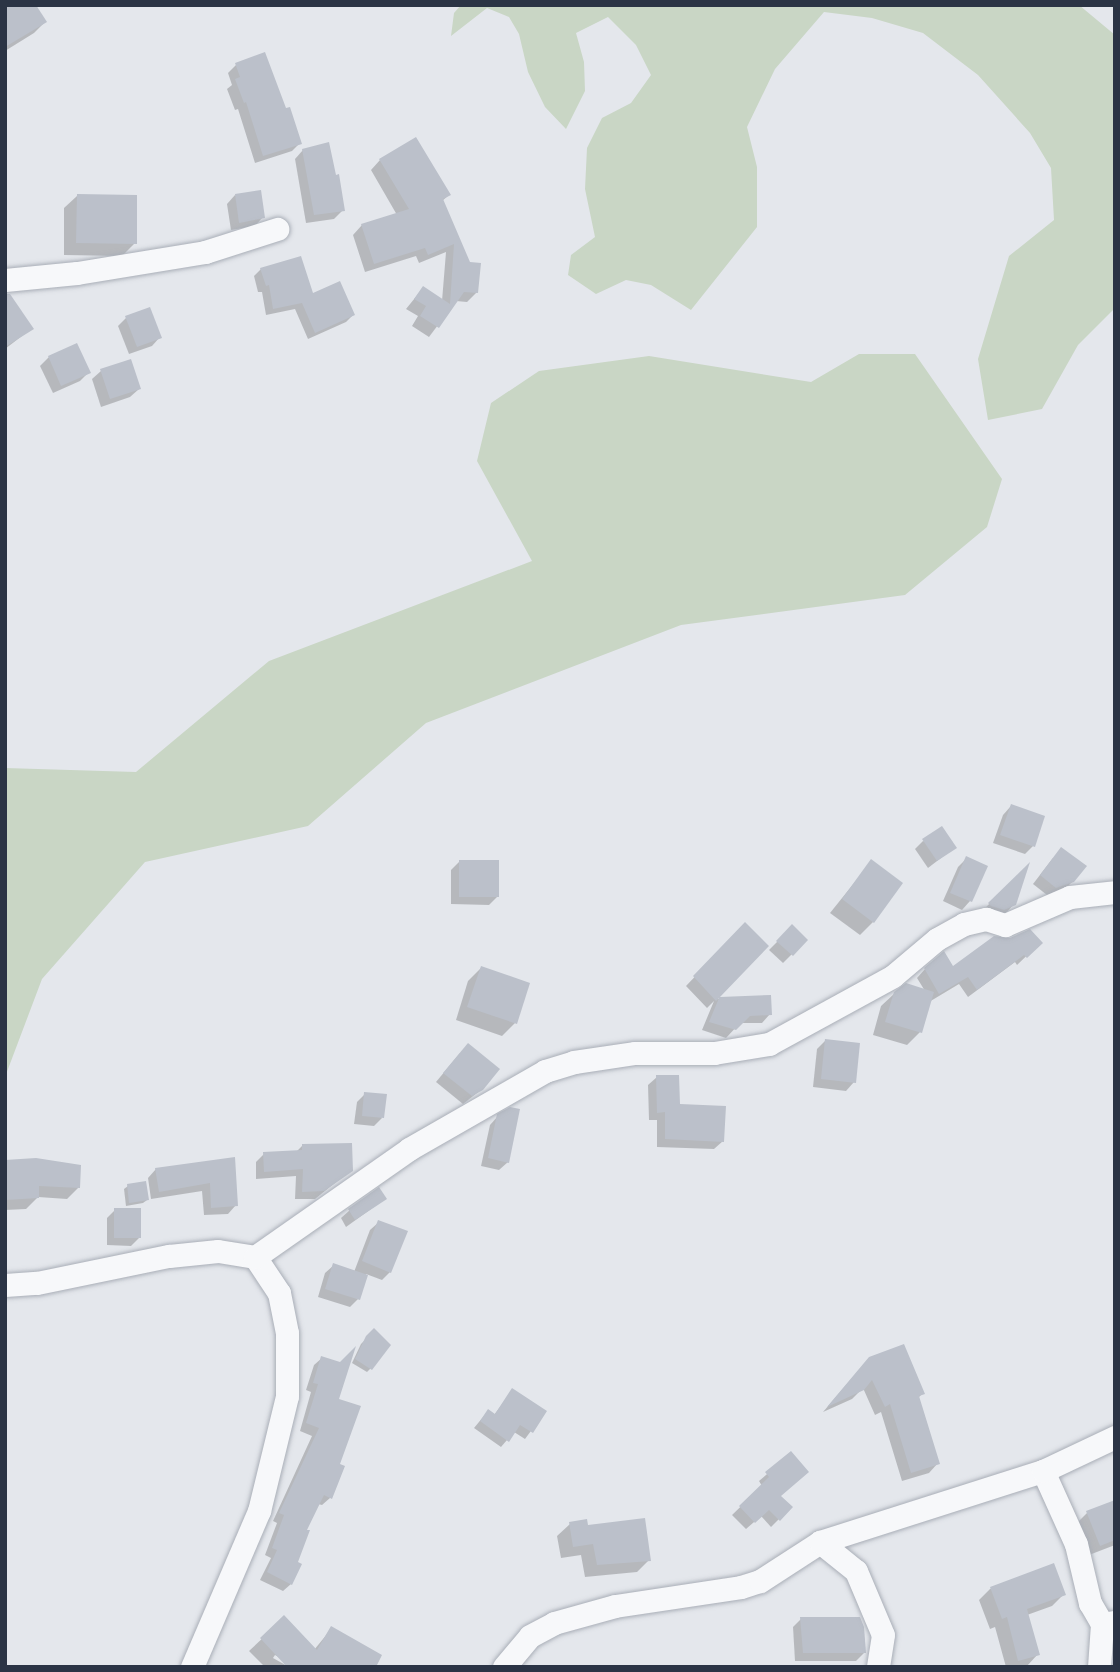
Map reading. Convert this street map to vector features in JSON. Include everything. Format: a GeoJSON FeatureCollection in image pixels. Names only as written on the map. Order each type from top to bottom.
{"type":"FeatureCollection","features":[{"type":"Feature","properties":{"kind":"street"},"geometry":{"type":"LineString","coordinates":[[5,280],[77,273],[205,252],[277,229]]}},
{"type":"Feature","properties":{"kind":"street"},"geometry":{"type":"LineString","coordinates":[[5,1285],[37,1283],[169,1256],[218,1251],[255,1257],[409,1149],[545,1071],[574,1062],[635,1052],[714,1053],[769,1044],[893,976],[937,939],[964,924],[986,919],[1006,925],[1070,897],[1115,892]]}},
{"type":"Feature","properties":{"kind":"street"},"geometry":{"type":"LineString","coordinates":[[192,1667],[259,1511],[286,1396],[286,1333],[279,1293],[255,1257]]}},
{"type":"Feature","properties":{"kind":"street"},"geometry":{"type":"LineString","coordinates":[[504,1667],[530,1636],[554,1623],[615,1606],[741,1587],[760,1581],[820,1542],[1043,1471],[1115,1437]]}},
{"type":"Feature","properties":{"kind":"street"},"geometry":{"type":"LineString","coordinates":[[1043,1471],[1076,1544],[1090,1603],[1108,1623],[1099,1667]]}},
{"type":"Feature","properties":{"kind":"street"},"geometry":{"type":"LineString","coordinates":[[820,1542],[856,1571],[883,1635],[878,1667]]}},
{"type":"Feature","properties":{"kind":"green space"},"geometry":{"type":"Polygon","coordinates":[[[461,5],[1079,5],[1115,35],[1115,308],[1078,345],[1042,409],[988,420],[978,359],[1009,256],[1054,220],[1051,168],[1030,133],[978,75],[923,33],[872,18],[824,12],[775,69],[747,127],[757,167],[757,227],[691,310],[651,285],[626,280],[596,294],[568,275],[571,255],[595,237],[585,189],[587,148],[602,118],[631,103],[651,75],[636,45],[608,17],[576,33],[584,62],[585,91],[566,129],[545,107],[528,72],[519,34],[509,17],[487,8],[451,36],[454,13],[461,5]]]}},
{"type":"Feature","properties":{"kind":"green space"},"geometry":{"type":"Polygon","coordinates":[[[859,354],[915,354],[1002,479],[987,527],[905,595],[681,625],[426,723],[308,826],[145,862],[42,979],[5,1077],[5,768],[136,772],[269,661],[532,561],[477,461],[491,403],[539,371],[649,356],[811,382],[859,354]]]}},
{"type":"Feature","properties":{"kind":"building"},"geometry":{"type":"Polygon","coordinates":[[[5,5],[36,5],[47,22],[5,47],[5,5]]]}},
{"type":"Feature","properties":{"kind":"building"},"geometry":{"type":"Polygon","coordinates":[[[265,52],[286,108],[290,107],[302,144],[263,156],[246,102],[244,103],[235,79],[240,77],[235,63],[265,52]]]}},
{"type":"Feature","properties":{"kind":"building"},"geometry":{"type":"Polygon","coordinates":[[[416,137],[451,195],[443,199],[470,262],[481,263],[478,293],[464,292],[439,328],[420,316],[426,306],[414,299],[423,286],[450,304],[454,244],[428,255],[425,248],[374,264],[361,224],[409,209],[379,159],[416,137]]]}},
{"type":"Feature","properties":{"kind":"building"},"geometry":{"type":"Polygon","coordinates":[[[329,142],[336,175],[339,174],[345,211],[314,215],[302,149],[329,142]]]}},
{"type":"Feature","properties":{"kind":"building"},"geometry":{"type":"Polygon","coordinates":[[[261,190],[265,218],[239,223],[235,194],[261,190]]]}},
{"type":"Feature","properties":{"kind":"building"},"geometry":{"type":"Polygon","coordinates":[[[77,194],[137,195],[137,244],[76,243],[77,194]]]}},
{"type":"Feature","properties":{"kind":"building"},"geometry":{"type":"Polygon","coordinates":[[[301,256],[313,293],[340,281],[355,315],[315,333],[302,303],[273,309],[269,285],[266,286],[260,268],[301,256]]]}},
{"type":"Feature","properties":{"kind":"building"},"geometry":{"type":"Polygon","coordinates":[[[5,294],[10,294],[34,329],[5,347],[5,294]]]}},
{"type":"Feature","properties":{"kind":"building"},"geometry":{"type":"Polygon","coordinates":[[[150,307],[162,338],[137,347],[125,316],[150,307]]]}},
{"type":"Feature","properties":{"kind":"building"},"geometry":{"type":"Polygon","coordinates":[[[77,343],[91,373],[61,386],[48,356],[77,343]]]}},
{"type":"Feature","properties":{"kind":"building"},"geometry":{"type":"Polygon","coordinates":[[[131,359],[141,389],[110,399],[100,369],[131,359]]]}},
{"type":"Feature","properties":{"kind":"building"},"geometry":{"type":"Polygon","coordinates":[[[1011,804],[1045,816],[1035,847],[1000,835],[1011,804]]]}},
{"type":"Feature","properties":{"kind":"building"},"geometry":{"type":"Polygon","coordinates":[[[942,826],[957,848],[937,861],[922,839],[942,826]]]}},
{"type":"Feature","properties":{"kind":"building"},"geometry":{"type":"Polygon","coordinates":[[[1061,847],[1087,866],[1074,882],[1056,888],[1040,875],[1061,847]]]}},
{"type":"Feature","properties":{"kind":"building"},"geometry":{"type":"Polygon","coordinates":[[[966,856],[988,866],[972,902],[950,893],[966,856]]]}},
{"type":"Feature","properties":{"kind":"building"},"geometry":{"type":"Polygon","coordinates":[[[871,859],[903,883],[874,923],[842,899],[871,859]]]}},
{"type":"Feature","properties":{"kind":"building"},"geometry":{"type":"Polygon","coordinates":[[[459,860],[499,860],[499,897],[459,897],[459,860]]]}},
{"type":"Feature","properties":{"kind":"building"},"geometry":{"type":"Polygon","coordinates":[[[1030,862],[1016,905],[1004,910],[991,906],[988,903],[1030,862]]]}},
{"type":"Feature","properties":{"kind":"building"},"geometry":{"type":"Polygon","coordinates":[[[745,922],[769,946],[720,997],[771,995],[772,1015],[750,1016],[736,1030],[709,1022],[719,998],[716,1001],[693,976],[745,922]]]}},
{"type":"Feature","properties":{"kind":"building"},"geometry":{"type":"Polygon","coordinates":[[[792,924],[808,940],[793,956],[776,941],[792,924]]]}},
{"type":"Feature","properties":{"kind":"building"},"geometry":{"type":"Polygon","coordinates":[[[1030,929],[1043,943],[1027,958],[1024,955],[977,990],[968,977],[939,994],[924,968],[944,951],[953,966],[994,936],[1010,938],[1030,929]]]}},
{"type":"Feature","properties":{"kind":"building"},"geometry":{"type":"Polygon","coordinates":[[[481,966],[530,983],[517,1024],[467,1007],[481,966]]]}},
{"type":"Feature","properties":{"kind":"building"},"geometry":{"type":"Polygon","coordinates":[[[906,983],[934,992],[922,1033],[885,1022],[894,992],[906,983]]]}},
{"type":"Feature","properties":{"kind":"building"},"geometry":{"type":"Polygon","coordinates":[[[825,1039],[860,1043],[856,1083],[821,1079],[825,1039]]]}},
{"type":"Feature","properties":{"kind":"building"},"geometry":{"type":"Polygon","coordinates":[[[468,1043],[500,1069],[483,1090],[472,1096],[443,1073],[468,1043]]]}},
{"type":"Feature","properties":{"kind":"building"},"geometry":{"type":"Polygon","coordinates":[[[656,1075],[679,1075],[680,1104],[726,1106],[724,1142],[665,1139],[665,1112],[657,1113],[656,1075]]]}},
{"type":"Feature","properties":{"kind":"building"},"geometry":{"type":"Polygon","coordinates":[[[364,1092],[387,1094],[384,1118],[362,1116],[364,1092]]]}},
{"type":"Feature","properties":{"kind":"building"},"geometry":{"type":"Polygon","coordinates":[[[510,1107],[520,1109],[509,1163],[488,1158],[497,1114],[510,1107]]]}},
{"type":"Feature","properties":{"kind":"building"},"geometry":{"type":"Polygon","coordinates":[[[352,1143],[353,1171],[324,1191],[302,1192],[303,1169],[264,1172],[263,1152],[302,1150],[302,1144],[352,1143]]]}},
{"type":"Feature","properties":{"kind":"building"},"geometry":{"type":"Polygon","coordinates":[[[235,1157],[238,1206],[211,1208],[210,1183],[159,1192],[155,1168],[235,1157]]]}},
{"type":"Feature","properties":{"kind":"building"},"geometry":{"type":"Polygon","coordinates":[[[36,1158],[81,1165],[80,1188],[39,1186],[39,1198],[5,1200],[5,1160],[36,1158]]]}},
{"type":"Feature","properties":{"kind":"building"},"geometry":{"type":"Polygon","coordinates":[[[146,1181],[149,1200],[129,1203],[127,1184],[146,1181]]]}},
{"type":"Feature","properties":{"kind":"building"},"geometry":{"type":"Polygon","coordinates":[[[379,1187],[387,1199],[355,1220],[348,1209],[379,1187]]]}},
{"type":"Feature","properties":{"kind":"building"},"geometry":{"type":"Polygon","coordinates":[[[114,1208],[141,1208],[141,1238],[114,1238],[114,1208]]]}},
{"type":"Feature","properties":{"kind":"building"},"geometry":{"type":"Polygon","coordinates":[[[378,1220],[408,1231],[391,1273],[362,1261],[378,1220]]]}},
{"type":"Feature","properties":{"kind":"building"},"geometry":{"type":"Polygon","coordinates":[[[333,1263],[368,1275],[360,1300],[325,1289],[333,1263]]]}},
{"type":"Feature","properties":{"kind":"building"},"geometry":{"type":"Polygon","coordinates":[[[374,1328],[391,1345],[372,1370],[355,1359],[366,1336],[374,1328]]]}},
{"type":"Feature","properties":{"kind":"building"},"geometry":{"type":"Polygon","coordinates":[[[904,1344],[925,1394],[919,1396],[940,1464],[911,1473],[890,1404],[885,1407],[872,1380],[864,1390],[827,1407],[869,1357],[904,1344]]]}},
{"type":"Feature","properties":{"kind":"building"},"geometry":{"type":"Polygon","coordinates":[[[356,1346],[339,1399],[361,1406],[340,1464],[345,1466],[332,1499],[324,1495],[307,1530],[310,1530],[298,1562],[302,1564],[292,1585],[267,1572],[277,1550],[272,1548],[284,1515],[279,1513],[319,1428],[306,1423],[318,1384],[313,1383],[321,1356],[340,1362],[356,1346]]]}},
{"type":"Feature","properties":{"kind":"building"},"geometry":{"type":"Polygon","coordinates":[[[512,1388],[547,1411],[533,1433],[520,1425],[509,1442],[480,1421],[488,1409],[495,1414],[512,1388]]]}},
{"type":"Feature","properties":{"kind":"building"},"geometry":{"type":"Polygon","coordinates":[[[791,1451],[809,1472],[781,1496],[793,1507],[780,1521],[769,1510],[755,1523],[739,1506],[769,1477],[765,1472],[791,1451]]]}},
{"type":"Feature","properties":{"kind":"building"},"geometry":{"type":"Polygon","coordinates":[[[1115,1500],[1115,1540],[1100,1546],[1086,1511],[1115,1500]]]}},
{"type":"Feature","properties":{"kind":"building"},"geometry":{"type":"Polygon","coordinates":[[[645,1518],[651,1561],[597,1565],[593,1544],[573,1547],[569,1522],[587,1519],[588,1525],[645,1518]]]}},
{"type":"Feature","properties":{"kind":"building"},"geometry":{"type":"Polygon","coordinates":[[[1054,1563],[1066,1595],[1027,1609],[1040,1655],[1018,1661],[1007,1617],[1002,1619],[990,1587],[1054,1563]]]}},
{"type":"Feature","properties":{"kind":"building"},"geometry":{"type":"Polygon","coordinates":[[[284,1615],[317,1650],[331,1626],[382,1655],[376,1667],[287,1667],[260,1638],[284,1615]]]}},
{"type":"Feature","properties":{"kind":"building"},"geometry":{"type":"Polygon","coordinates":[[[800,1617],[860,1617],[864,1627],[866,1653],[803,1653],[800,1617]]]}}]}
